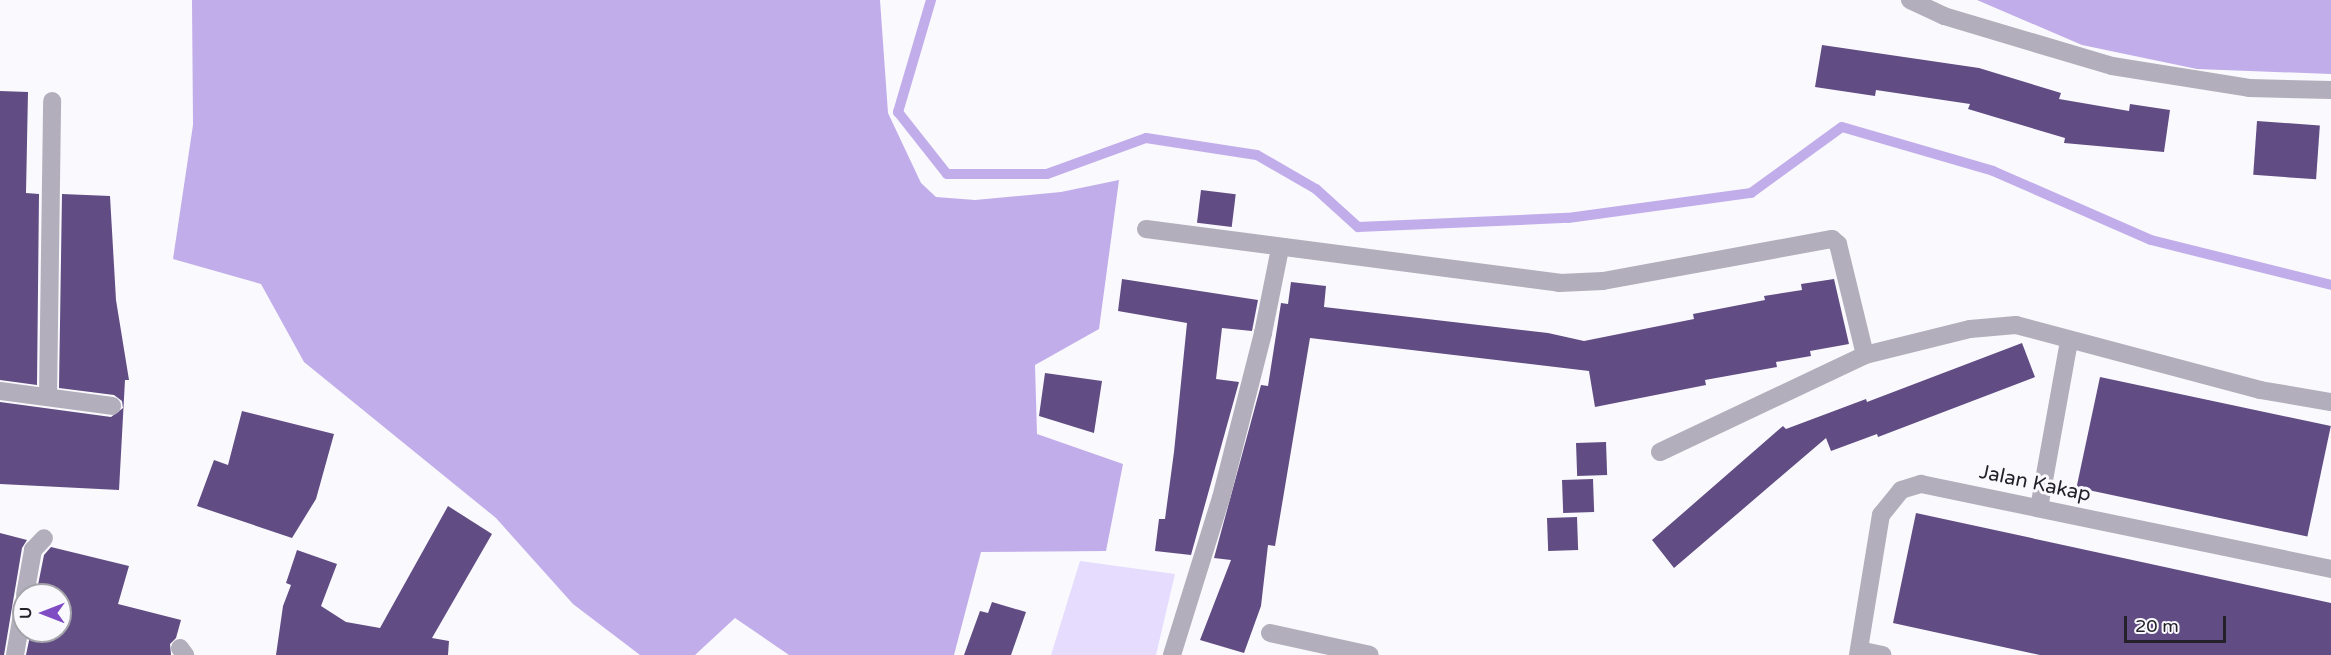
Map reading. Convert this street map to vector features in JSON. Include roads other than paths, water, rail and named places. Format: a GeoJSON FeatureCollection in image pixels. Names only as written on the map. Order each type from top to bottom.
{"type":"FeatureCollection","features":[{"type":"Feature","properties":{"kind":"street"},"geometry":{"type":"LineString","coordinates":[[1910,0],[1944,16],[2112,66],[2249,88],[2331,90]]}},
{"type":"Feature","properties":{"kind":"street"},"geometry":{"type":"LineString","coordinates":[[48,397],[52,101]]}},
{"type":"Feature","properties":{"kind":"street"},"geometry":{"type":"LineString","coordinates":[[1146,230],[1559,283],[1603,281],[1832,238],[1838,244],[1865,355]]}},
{"type":"Feature","properties":{"kind":"street"},"geometry":{"type":"LineString","coordinates":[[1172,655],[1221,498],[1263,333],[1280,249]]}},
{"type":"Feature","properties":{"kind":"street"},"geometry":{"type":"LineString","coordinates":[[1660,452],[1865,355],[1970,329],[2016,326],[2069,342],[2260,390],[2331,402]]}},
{"type":"Feature","properties":{"kind":"street"},"geometry":{"type":"LineString","coordinates":[[2039,508],[2069,342]]}},
{"type":"Feature","properties":{"kind":"street"},"geometry":{"type":"LineString","coordinates":[[0,391],[112,406]]}},
{"type":"Feature","properties":{"kind":"street","name":"Jalan Kakap"},"geometry":{"type":"LineString","coordinates":[[1858,653],[1881,514],[1901,490],[1922,483],[2331,569]]}},
{"type":"Feature","properties":{"kind":"street"},"geometry":{"type":"LineString","coordinates":[[28,583],[33,550],[44,538]]}},
{"type":"Feature","properties":{"kind":"street"},"geometry":{"type":"LineString","coordinates":[[1270,633],[1370,655]]}},
{"type":"Feature","properties":{"kind":"street"},"geometry":{"type":"LineString","coordinates":[[1858,653],[1882,655]]}},
{"type":"Feature","properties":{"kind":"waterway"},"geometry":{"type":"LineString","coordinates":[[931,0],[898,112],[947,174],[1047,174],[1146,138],[1257,155],[1316,189],[1358,227],[1568,218],[1751,193],[1842,127],[1993,171],[2151,240],[2331,285]]}}]}
